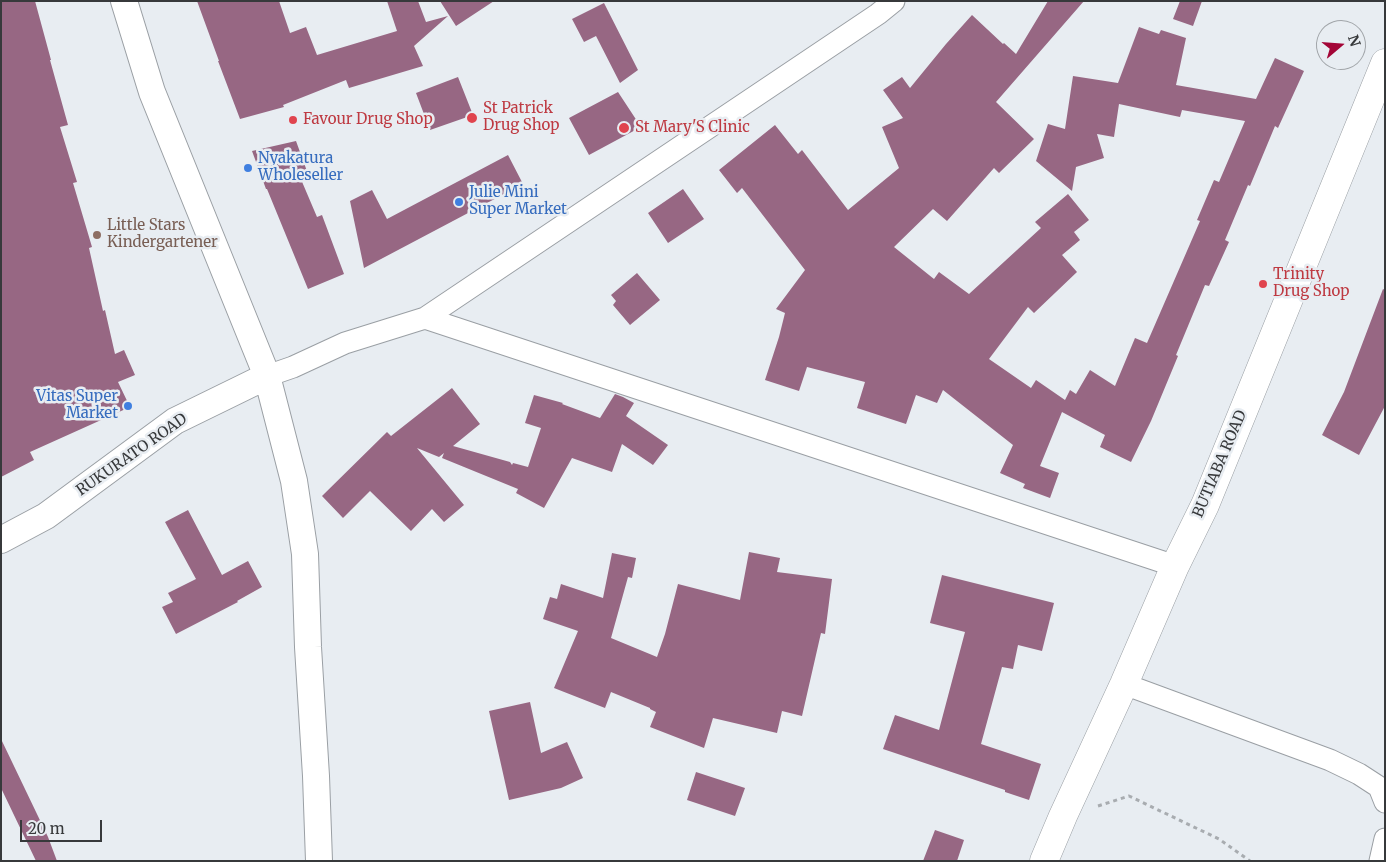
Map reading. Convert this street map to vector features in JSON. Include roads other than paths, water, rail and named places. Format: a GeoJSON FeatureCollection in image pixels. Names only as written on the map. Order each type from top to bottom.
{"type":"FeatureCollection","features":[{"type":"Feature","properties":{"kind":"main road","name":"BUTIABA ROAD"},"geometry":{"type":"LineString","coordinates":[[1044,861],[1175,566],[1204,506],[1385,63]]}},
{"type":"Feature","properties":{"kind":"street"},"geometry":{"type":"LineString","coordinates":[[124,1],[152,92],[267,376],[294,481],[305,554],[319,861]]}},
{"type":"Feature","properties":{"kind":"street"},"geometry":{"type":"LineString","coordinates":[[267,376],[345,344],[426,318],[862,26],[894,1]]}},
{"type":"Feature","properties":{"kind":"street"},"geometry":{"type":"LineString","coordinates":[[426,318],[1175,566]]}},
{"type":"Feature","properties":{"kind":"street","name":"RUKURATO ROAD"},"geometry":{"type":"LineString","coordinates":[[1,540],[46,516],[175,421],[267,376]]}},
{"type":"Feature","properties":{"kind":"street"},"geometry":{"type":"LineString","coordinates":[[1124,684],[1330,760],[1359,774],[1379,787],[1385,802]]}},
{"type":"Feature","properties":{"kind":"street"},"geometry":{"type":"LineString","coordinates":[[1380,861],[1385,839]]}},
{"type":"Feature","properties":{"kind":"place","name":"St Patrick Drug Shop"},"geometry":{"type":"Point","coordinates":[472,118]}},
{"type":"Feature","properties":{"kind":"place","name":"Favour Drug Shop"},"geometry":{"type":"Point","coordinates":[293,120]}},
{"type":"Feature","properties":{"kind":"place","name":"St Mary'S Clinic"},"geometry":{"type":"Point","coordinates":[624,128]}},
{"type":"Feature","properties":{"kind":"place","name":"Nyakatura Wholeseller"},"geometry":{"type":"Point","coordinates":[248,168]}},
{"type":"Feature","properties":{"kind":"place","name":"Julie Mini Super Market"},"geometry":{"type":"Point","coordinates":[459,202]}},
{"type":"Feature","properties":{"kind":"place","name":"Little Stars Kindergartener"},"geometry":{"type":"Point","coordinates":[97,235]}},
{"type":"Feature","properties":{"kind":"place","name":"Trinity Drug Shop"},"geometry":{"type":"Point","coordinates":[1263,284]}},
{"type":"Feature","properties":{"kind":"place","name":"Vitas Super Market"},"geometry":{"type":"Point","coordinates":[128,406]}}]}
